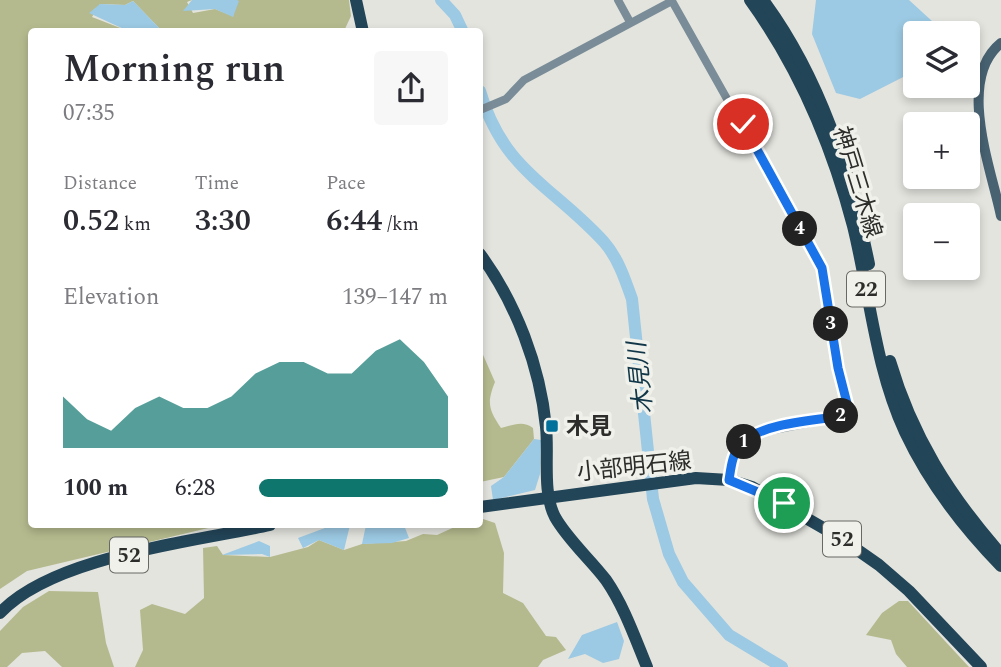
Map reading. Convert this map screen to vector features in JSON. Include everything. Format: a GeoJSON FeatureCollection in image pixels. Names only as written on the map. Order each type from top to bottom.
{"type":"FeatureCollection","features":[{"type":"Feature","properties":{"kind":"main road"},"geometry":{"type":"LineString","coordinates":[[356,0],[362,28]]}},
{"type":"Feature","properties":{"kind":"main road","name":"神戸三木線"},"geometry":{"type":"LineString","coordinates":[[750,0],[780,45],[821,128],[853,228],[880,356],[905,430],[948,505],[1001,566]]}},
{"type":"Feature","properties":{"kind":"main road","name":"神戸三木線"},"geometry":{"type":"LineString","coordinates":[[764,0],[811,81],[843,158],[861,225],[887,353],[913,427],[946,486],[1001,554]]}},
{"type":"Feature","properties":{"kind":"main road"},"geometry":{"type":"LineString","coordinates":[[483,258],[500,281],[513,308],[536,372],[546,428],[550,497],[555,517],[607,582],[626,617],[647,667]]}},
{"type":"Feature","properties":{"kind":"main road","name":"小部明石線"},"geometry":{"type":"LineString","coordinates":[[483,507],[667,481],[729,480],[784,503],[880,565],[981,667]]}},
{"type":"Feature","properties":{"kind":"main road","name":"52"},"geometry":{"type":"LineString","coordinates":[[0,613],[32,587],[73,568],[256,528]]}},
{"type":"Feature","properties":{"kind":"street"},"geometry":{"type":"LineString","coordinates":[[618,0],[630,22]]}},
{"type":"Feature","properties":{"kind":"street"},"geometry":{"type":"LineString","coordinates":[[483,108],[506,100],[524,80],[672,1],[822,268],[838,368],[850,415],[754,434],[734,455],[729,480]]}},
{"type":"Feature","properties":{"kind":"street"},"geometry":{"type":"LineString","coordinates":[[1001,43],[985,61],[979,79],[978,104],[998,180],[1001,216]]}},
{"type":"Feature","properties":{"kind":"green space"},"geometry":{"type":"Polygon","coordinates":[[[0,0],[192,0],[187,2],[193,13],[215,9],[233,16],[237,0],[349,0],[351,16],[345,28],[159,28],[133,1],[125,5],[100,4],[92,17],[120,28],[28,28],[28,528],[208,528],[27,571],[0,589],[0,0]]]}},
{"type":"Feature","properties":{"kind":"green space"},"geometry":{"type":"Polygon","coordinates":[[[483,355],[495,382],[491,395],[491,410],[501,428],[525,424],[533,428],[534,439],[504,477],[483,481],[483,355]]]}},
{"type":"Feature","properties":{"kind":"green space"},"geometry":{"type":"Polygon","coordinates":[[[483,519],[495,523],[504,553],[503,593],[523,603],[546,636],[556,637],[566,650],[543,660],[538,667],[135,667],[143,650],[140,610],[152,604],[185,614],[204,598],[203,548],[217,546],[223,555],[270,557],[308,547],[319,540],[344,550],[362,544],[406,541],[423,534],[437,535],[452,528],[483,528],[483,519]]]}},
{"type":"Feature","properties":{"kind":"green space"},"geometry":{"type":"Polygon","coordinates":[[[49,591],[98,592],[106,643],[114,667],[62,667],[45,651],[22,653],[7,667],[0,667],[0,631],[23,607],[49,591]]]}},
{"type":"Feature","properties":{"kind":"green space"},"geometry":{"type":"Polygon","coordinates":[[[899,601],[908,601],[969,667],[907,667],[896,654],[891,640],[866,635],[882,613],[899,601]]]}},
{"type":"Feature","properties":{"kind":"water"},"geometry":{"type":"Polygon","coordinates":[[[192,0],[239,1],[233,17],[215,9],[183,11],[192,0]]]}},
{"type":"Feature","properties":{"kind":"water"},"geometry":{"type":"Polygon","coordinates":[[[816,0],[909,0],[932,21],[903,21],[903,77],[860,99],[836,93],[812,34],[816,0]]]}},
{"type":"Feature","properties":{"kind":"water"},"geometry":{"type":"Polygon","coordinates":[[[133,1],[159,28],[122,28],[89,13],[100,4],[125,5],[133,1]]]}},
{"type":"Feature","properties":{"kind":"water"},"geometry":{"type":"Polygon","coordinates":[[[534,439],[541,440],[540,474],[535,490],[493,500],[491,486],[504,477],[534,439]]]}},
{"type":"Feature","properties":{"kind":"water"},"geometry":{"type":"Polygon","coordinates":[[[325,528],[349,528],[344,550],[319,540],[303,548],[298,538],[325,528]]]}},
{"type":"Feature","properties":{"kind":"water"},"geometry":{"type":"Polygon","coordinates":[[[365,528],[405,528],[409,538],[392,543],[362,544],[365,528]]]}},
{"type":"Feature","properties":{"kind":"water"},"geometry":{"type":"Polygon","coordinates":[[[259,541],[270,546],[270,557],[262,554],[222,555],[259,541]]]}},
{"type":"Feature","properties":{"kind":"water"},"geometry":{"type":"Polygon","coordinates":[[[617,622],[624,641],[619,659],[603,663],[585,654],[568,659],[582,635],[617,622]]]}},
{"type":"Feature","properties":{"kind":"waterway","name":"木見川"},"geometry":{"type":"LineString","coordinates":[[441,0],[455,15],[461,28]]}},
{"type":"Feature","properties":{"kind":"waterway","name":"木見川"},"geometry":{"type":"LineString","coordinates":[[483,99],[502,140],[516,159],[604,242],[624,276],[632,299],[653,499],[669,554],[683,582],[729,635],[782,667]]}},
{"type":"Feature","properties":{"kind":"place","name":"木見"},"geometry":{"type":"Point","coordinates":[552,426]}},
{"type":"Feature","properties":{"kind":"route"},"geometry":{"type":"LineString","coordinates":[[743,124],[822,268],[838,368],[850,415],[769,429],[754,434],[741,444],[734,455],[729,480],[752,487],[784,503]]}}]}
